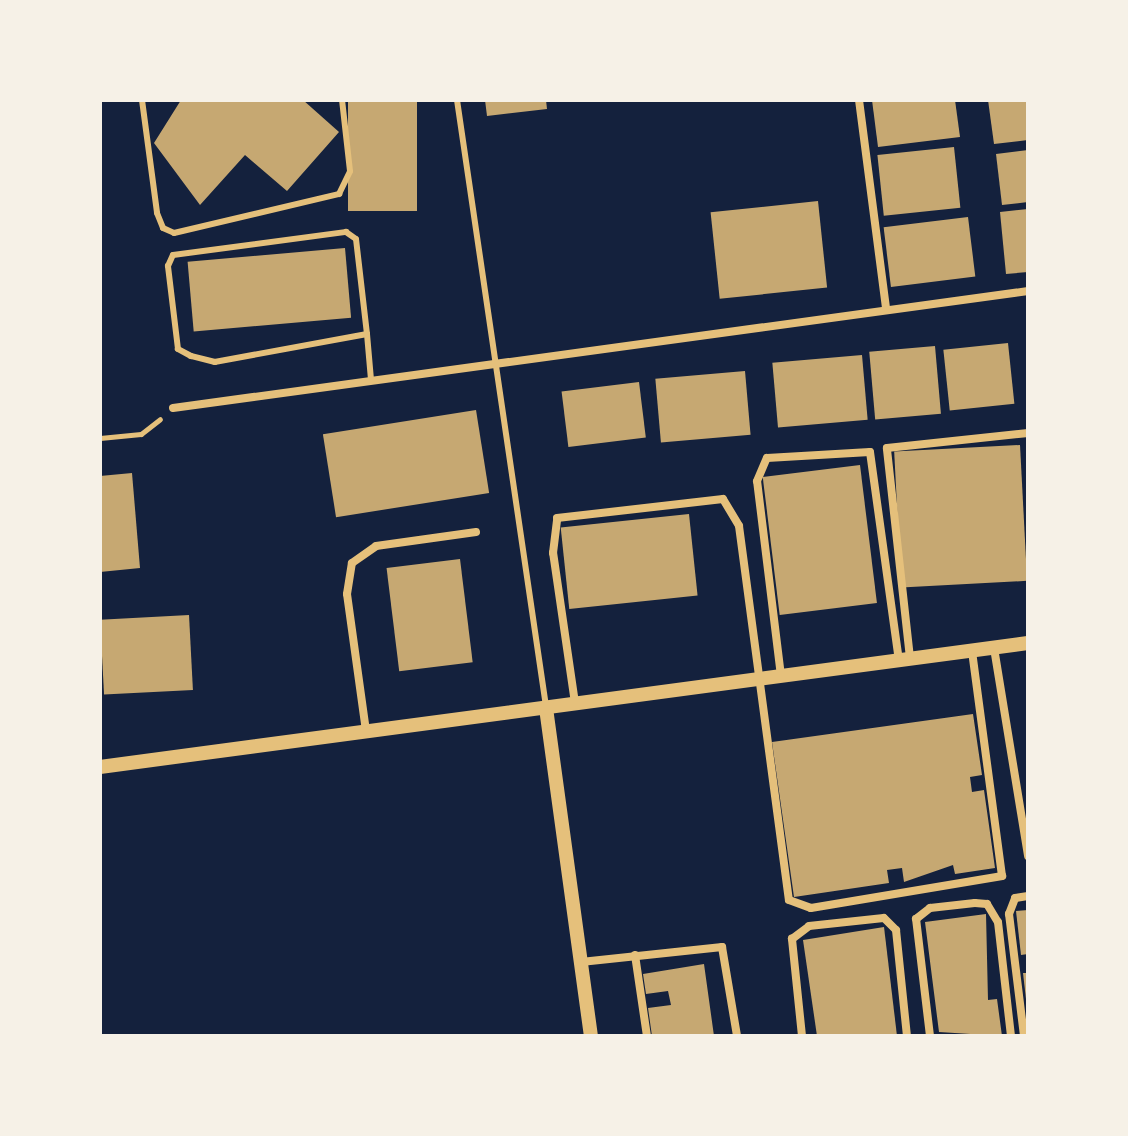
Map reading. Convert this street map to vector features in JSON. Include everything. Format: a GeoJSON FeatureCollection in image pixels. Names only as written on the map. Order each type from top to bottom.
{"type":"FeatureCollection","features":[{"type":"Feature","properties":{"kind":"street"},"geometry":{"type":"LineString","coordinates":[[859,100],[886,309]]}},
{"type":"Feature","properties":{"kind":"street"},"geometry":{"type":"LineString","coordinates":[[173,408],[1028,291]]}},
{"type":"Feature","properties":{"kind":"street"},"geometry":{"type":"LineString","coordinates":[[904,659],[887,448],[1028,433]]}},
{"type":"Feature","properties":{"kind":"street"},"geometry":{"type":"LineString","coordinates":[[781,676],[757,481],[767,458],[870,452],[904,659]]}},
{"type":"Feature","properties":{"kind":"street"},"geometry":{"type":"LineString","coordinates":[[575,703],[552,526],[580,512],[723,499],[739,526],[757,679],[789,900],[811,908],[1002,876],[972,651]]}},
{"type":"Feature","properties":{"kind":"street"},"geometry":{"type":"LineString","coordinates":[[366,731],[347,594],[352,563],[376,546],[476,532]]}},
{"type":"Feature","properties":{"kind":"street"},"geometry":{"type":"LineString","coordinates":[[100,767],[1028,643]]}},
{"type":"Feature","properties":{"kind":"street"},"geometry":{"type":"LineString","coordinates":[[994,648],[1028,856]]}},
{"type":"Feature","properties":{"kind":"street"},"geometry":{"type":"LineString","coordinates":[[546,708],[591,1036]]}},
{"type":"Feature","properties":{"kind":"street"},"geometry":{"type":"LineString","coordinates":[[1024,1036],[1009,914],[1015,898],[1028,896]]}},
{"type":"Feature","properties":{"kind":"street"},"geometry":{"type":"LineString","coordinates":[[930,1036],[916,919],[930,908],[975,903],[987,904],[998,922],[1011,1036]]}},
{"type":"Feature","properties":{"kind":"street"},"geometry":{"type":"LineString","coordinates":[[802,1036],[792,939],[809,926],[884,918],[896,930],[907,1036]]}},
{"type":"Feature","properties":{"kind":"street"},"geometry":{"type":"LineString","coordinates":[[581,962],[722,947],[737,1036]]}},
{"type":"Feature","properties":{"kind":"street"},"geometry":{"type":"LineString","coordinates":[[635,955],[647,1036]]}},
{"type":"Feature","properties":{"kind":"lane"},"geometry":{"type":"LineString","coordinates":[[142,100],[157,213],[174,233],[339,194],[350,171],[342,100]]}},
{"type":"Feature","properties":{"kind":"lane"},"geometry":{"type":"LineString","coordinates":[[457,100],[492,364],[546,708]]}},
{"type":"Feature","properties":{"kind":"lane"},"geometry":{"type":"LineString","coordinates":[[367,334],[215,362],[191,356],[178,349],[168,266],[173,255],[346,232],[356,239],[367,334],[371,380]]}},
{"type":"Feature","properties":{"kind":"path"},"geometry":{"type":"LineString","coordinates":[[100,438],[141,434],[173,408]]}},
{"type":"Feature","properties":{"kind":"building"},"geometry":{"type":"Polygon","coordinates":[[[181,100],[303,100],[339,132],[287,191],[245,155],[200,205],[154,143],[181,100]]]}},
{"type":"Feature","properties":{"kind":"building"},"geometry":{"type":"Polygon","coordinates":[[[348,100],[417,100],[417,211],[348,211],[348,100]]]}},
{"type":"Feature","properties":{"kind":"building"},"geometry":{"type":"Polygon","coordinates":[[[485,100],[546,100],[547,109],[487,116],[485,100]]]}},
{"type":"Feature","properties":{"kind":"building"},"geometry":{"type":"Polygon","coordinates":[[[872,100],[955,100],[960,137],[878,147],[872,100]]]}},
{"type":"Feature","properties":{"kind":"building"},"geometry":{"type":"Polygon","coordinates":[[[988,100],[1028,100],[1028,140],[994,144],[988,100]]]}},
{"type":"Feature","properties":{"kind":"building"},"geometry":{"type":"Polygon","coordinates":[[[954,147],[960,208],[884,216],[877,155],[954,147]]]}},
{"type":"Feature","properties":{"kind":"building"},"geometry":{"type":"Polygon","coordinates":[[[1028,150],[1028,202],[1002,205],[996,154],[1028,150]]]}},
{"type":"Feature","properties":{"kind":"building"},"geometry":{"type":"Polygon","coordinates":[[[818,201],[827,288],[720,299],[711,212],[818,201]]]}},
{"type":"Feature","properties":{"kind":"building"},"geometry":{"type":"Polygon","coordinates":[[[1028,209],[1028,272],[1006,274],[1000,212],[1028,209]]]}},
{"type":"Feature","properties":{"kind":"building"},"geometry":{"type":"Polygon","coordinates":[[[968,217],[975,277],[891,287],[884,227],[968,217]]]}},
{"type":"Feature","properties":{"kind":"building"},"geometry":{"type":"Polygon","coordinates":[[[345,248],[351,318],[194,332],[188,262],[345,248]]]}},
{"type":"Feature","properties":{"kind":"building"},"geometry":{"type":"Polygon","coordinates":[[[1008,343],[1014,404],[950,410],[943,350],[1008,343]]]}},
{"type":"Feature","properties":{"kind":"building"},"geometry":{"type":"Polygon","coordinates":[[[935,346],[941,414],[875,419],[869,352],[935,346]]]}},
{"type":"Feature","properties":{"kind":"building"},"geometry":{"type":"Polygon","coordinates":[[[862,355],[868,420],[778,428],[772,363],[862,355]]]}},
{"type":"Feature","properties":{"kind":"building"},"geometry":{"type":"Polygon","coordinates":[[[745,371],[751,435],[661,443],[655,379],[745,371]]]}},
{"type":"Feature","properties":{"kind":"building"},"geometry":{"type":"Polygon","coordinates":[[[639,382],[646,438],[568,447],[562,392],[639,382]]]}},
{"type":"Feature","properties":{"kind":"building"},"geometry":{"type":"Polygon","coordinates":[[[476,410],[489,493],[336,517],[323,434],[476,410]]]}},
{"type":"Feature","properties":{"kind":"building"},"geometry":{"type":"Polygon","coordinates":[[[1020,445],[1027,581],[901,587],[894,452],[1020,445]]]}},
{"type":"Feature","properties":{"kind":"building"},"geometry":{"type":"Polygon","coordinates":[[[860,465],[877,603],[780,615],[763,477],[860,465]]]}},
{"type":"Feature","properties":{"kind":"building"},"geometry":{"type":"Polygon","coordinates":[[[132,473],[140,568],[100,572],[100,476],[132,473]]]}},
{"type":"Feature","properties":{"kind":"building"},"geometry":{"type":"Polygon","coordinates":[[[689,514],[698,596],[569,609],[561,527],[689,514]]]}},
{"type":"Feature","properties":{"kind":"building"},"geometry":{"type":"Polygon","coordinates":[[[460,559],[473,662],[399,671],[387,568],[460,559]]]}},
{"type":"Feature","properties":{"kind":"building"},"geometry":{"type":"Polygon","coordinates":[[[189,615],[193,690],[104,695],[100,620],[189,615]]]}},
{"type":"Feature","properties":{"kind":"building"},"geometry":{"type":"Polygon","coordinates":[[[973,714],[982,775],[970,777],[972,792],[984,790],[995,868],[955,874],[953,865],[904,882],[902,868],[887,870],[889,883],[794,897],[772,742],[973,714]]]}},
{"type":"Feature","properties":{"kind":"building"},"geometry":{"type":"Polygon","coordinates":[[[1028,910],[1028,954],[1021,955],[1016,911],[1028,910]]]}},
{"type":"Feature","properties":{"kind":"building"},"geometry":{"type":"Polygon","coordinates":[[[986,914],[988,1000],[997,999],[1002,1036],[939,1032],[925,922],[986,914]]]}},
{"type":"Feature","properties":{"kind":"building"},"geometry":{"type":"Polygon","coordinates":[[[884,927],[897,1036],[817,1036],[803,940],[884,927]]]}},
{"type":"Feature","properties":{"kind":"building"},"geometry":{"type":"Polygon","coordinates":[[[704,964],[714,1036],[652,1036],[648,1008],[671,1005],[668,991],[646,994],[643,974],[704,964]]]}},
{"type":"Feature","properties":{"kind":"building"},"geometry":{"type":"Polygon","coordinates":[[[1023,973],[1028,973],[1026,999],[1023,973]]]}}]}
